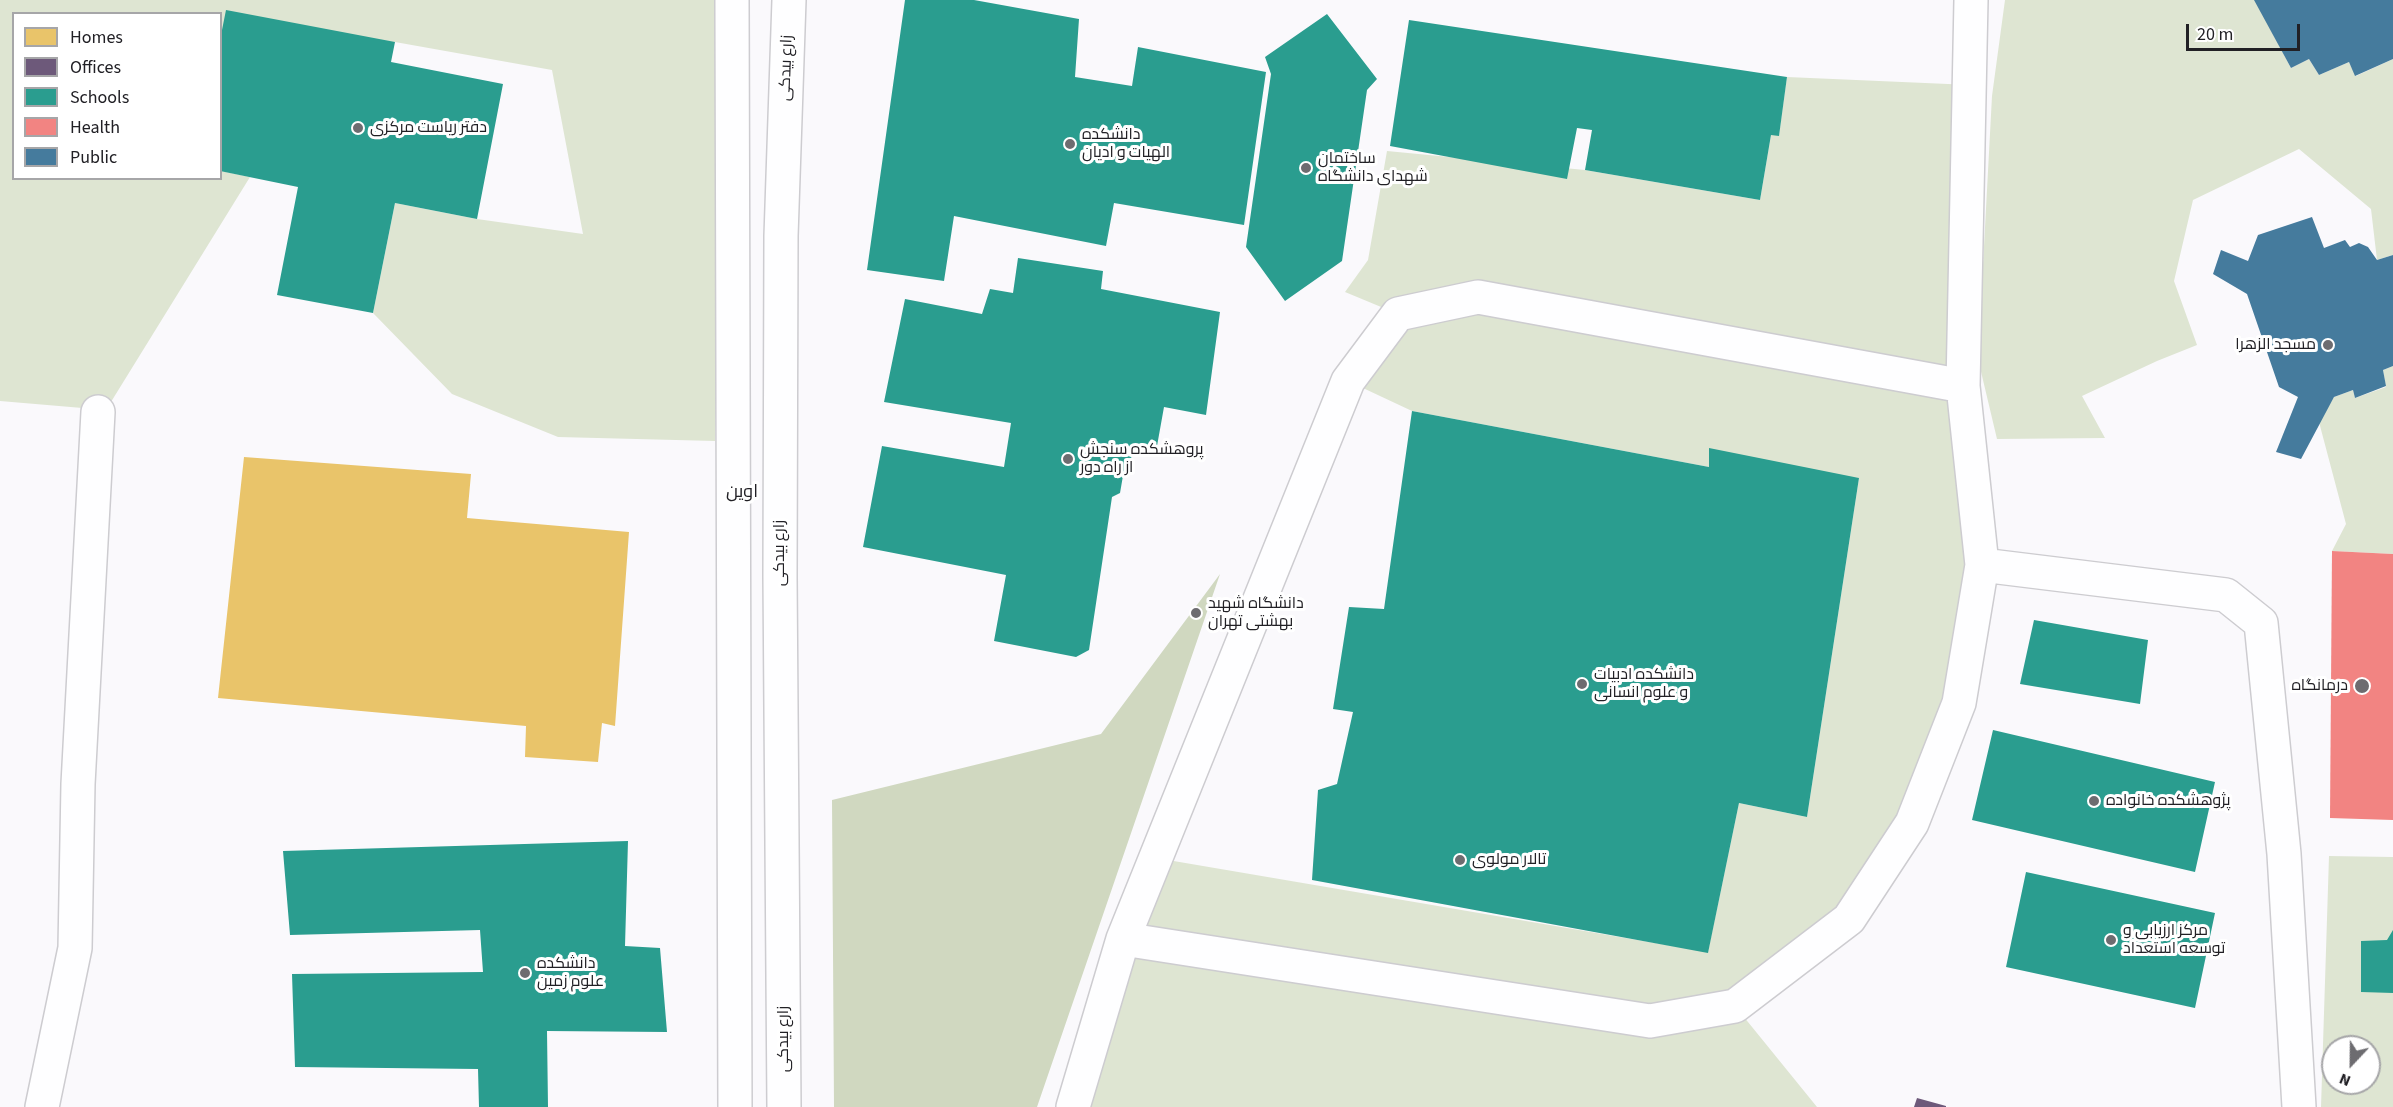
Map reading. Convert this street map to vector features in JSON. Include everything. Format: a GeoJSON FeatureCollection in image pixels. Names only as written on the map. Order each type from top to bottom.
{"type":"FeatureCollection","features":[{"type":"Feature","properties":{"kind":"lane"},"geometry":{"type":"LineString","coordinates":[[732,0],[735,1107]]}},
{"type":"Feature","properties":{"kind":"lane","name":"زارع بیدکی"},"geometry":{"type":"LineString","coordinates":[[784,1107],[780,568],[781,260],[789,0]]}},
{"type":"Feature","properties":{"kind":"lane"},"geometry":{"type":"LineString","coordinates":[[1123,939],[1650,1021],[1735,1006],[1849,919],[1912,823],[1959,703],[1982,565],[1963,386],[1971,0]]}},
{"type":"Feature","properties":{"kind":"lane"},"geometry":{"type":"LineString","coordinates":[[1073,1107],[1123,939],[1347,381],[1398,314],[1478,297],[1963,386]]}},
{"type":"Feature","properties":{"kind":"lane"},"geometry":{"type":"LineString","coordinates":[[42,1107],[75,948],[78,784],[98,412]]}},
{"type":"Feature","properties":{"kind":"lane"},"geometry":{"type":"LineString","coordinates":[[1982,565],[2226,596],[2261,623],[2284,854],[2299,1107]]}},
{"type":"Feature","properties":{"kind":"green space"},"geometry":{"type":"Polygon","coordinates":[[[0,0],[725,0],[715,441],[558,437],[452,394],[373,313],[395,203],[477,219],[583,234],[552,70],[395,42],[222,40],[222,12],[12,12],[12,180],[222,180],[222,171],[250,177],[106,410],[0,401],[0,0]]]}},
{"type":"Feature","properties":{"kind":"green space"},"geometry":{"type":"Polygon","coordinates":[[[2005,0],[2255,0],[2291,68],[2309,59],[2319,75],[2349,62],[2356,76],[2393,59],[2393,255],[2377,260],[2371,209],[2299,149],[2193,200],[2174,281],[2197,345],[2082,396],[2105,438],[1997,439],[1978,359],[1992,96],[2005,0]]]}},
{"type":"Feature","properties":{"kind":"green space"},"geometry":{"type":"Polygon","coordinates":[[[1787,77],[1971,85],[1982,565],[1959,703],[1849,919],[1735,1006],[1817,1107],[1073,1107],[1156,858],[1708,952],[1739,803],[1807,817],[1859,478],[1709,467],[1412,411],[1348,381],[1398,314],[1345,292],[1368,260],[1387,151],[1585,170],[1760,200],[1771,135],[1779,135],[1787,77]]]}},
{"type":"Feature","properties":{"kind":"green space"},"geometry":{"type":"Polygon","coordinates":[[[2393,366],[2393,554],[2332,551],[2346,524],[2319,422],[2334,397],[2353,390],[2355,398],[2386,387],[2383,370],[2393,366]]]}},
{"type":"Feature","properties":{"kind":"green space"},"geometry":{"type":"Polygon","coordinates":[[[1220,574],[1037,1107],[834,1107],[832,800],[1101,734],[1220,574]]]}},
{"type":"Feature","properties":{"kind":"green space"},"geometry":{"type":"Polygon","coordinates":[[[2329,856],[2393,857],[2393,1107],[2321,1107],[2321,1095],[2381,1095],[2381,1035],[2323,1035],[2329,856]]]}},
{"type":"Feature","properties":{"kind":"building: Homes"},"geometry":{"type":"Polygon","coordinates":[[[244,457],[471,474],[467,518],[629,532],[615,726],[602,723],[598,762],[525,757],[526,726],[218,698],[244,457]]]}},
{"type":"Feature","properties":{"kind":"building: Offices"},"geometry":{"type":"Polygon","coordinates":[[[1917,1098],[1946,1106],[1946,1107],[1914,1107],[1917,1098]]]}},
{"type":"Feature","properties":{"kind":"building: Schools","name":"دانشکده الهیات و ادیان"},"geometry":{"type":"Polygon","coordinates":[[[905,0],[974,0],[1079,19],[1075,77],[1132,86],[1138,47],[1266,72],[1244,225],[1114,203],[1106,246],[954,216],[944,281],[867,270],[905,0]]]}},
{"type":"Feature","properties":{"kind":"building: Schools","name":"دفتر ریاست مرکزی"},"geometry":{"type":"Polygon","coordinates":[[[226,10],[395,42],[391,62],[503,84],[477,219],[395,203],[373,313],[277,295],[298,187],[222,171],[222,30],[226,10]]]}},
{"type":"Feature","properties":{"kind":"building: Schools","name":"ساختمان شهدای دانشگاه"},"geometry":{"type":"Polygon","coordinates":[[[1327,14],[1377,79],[1367,90],[1342,261],[1285,301],[1246,247],[1271,74],[1265,57],[1327,14]]]}},
{"type":"Feature","properties":{"kind":"building: Schools"},"geometry":{"type":"Polygon","coordinates":[[[1409,20],[1787,77],[1779,136],[1771,135],[1760,200],[1585,170],[1592,130],[1577,128],[1567,179],[1390,146],[1409,20]]]}},
{"type":"Feature","properties":{"kind":"building: Schools","name":"پروهشکده سنجش از راه دور"},"geometry":{"type":"Polygon","coordinates":[[[1018,258],[1103,271],[1101,289],[1220,312],[1206,415],[1164,407],[1157,446],[1132,450],[1130,470],[1124,470],[1120,493],[1112,497],[1089,650],[1076,657],[994,641],[1006,575],[863,547],[882,446],[1004,467],[1011,423],[884,402],[905,299],[982,314],[990,289],[1013,293],[1018,258]]]}},
{"type":"Feature","properties":{"kind":"building: Schools","name":"دانشکده ادبیات و علوم انسانی"},"geometry":{"type":"Polygon","coordinates":[[[1412,411],[1709,467],[1709,448],[1859,478],[1807,817],[1739,803],[1708,953],[1312,880],[1318,790],[1337,784],[1353,712],[1333,709],[1349,607],[1384,609],[1412,411]]]}},
{"type":"Feature","properties":{"kind":"building: Schools"},"geometry":{"type":"Polygon","coordinates":[[[2034,620],[2148,640],[2140,704],[2020,684],[2034,620]]]}},
{"type":"Feature","properties":{"kind":"building: Schools","name":"پژوهشکده خانواده"},"geometry":{"type":"Polygon","coordinates":[[[1993,730],[2215,782],[2195,872],[1972,820],[1993,730]]]}},
{"type":"Feature","properties":{"kind":"building: Schools","name":"دانشکده علوم زمین"},"geometry":{"type":"Polygon","coordinates":[[[628,841],[625,946],[660,948],[667,1032],[547,1031],[548,1107],[479,1107],[478,1069],[295,1067],[292,974],[483,972],[480,930],[290,935],[283,851],[628,841]]]}},
{"type":"Feature","properties":{"kind":"building: Schools","name":"مرکز ارزیابی و توسعه استعداد"},"geometry":{"type":"Polygon","coordinates":[[[2026,872],[2215,913],[2195,1008],[2006,967],[2026,872]]]}},
{"type":"Feature","properties":{"kind":"building: Schools"},"geometry":{"type":"Polygon","coordinates":[[[2393,930],[2393,993],[2361,992],[2361,941],[2387,940],[2393,930]]]}},
{"type":"Feature","properties":{"kind":"building: Health","name":"درمانگاه"},"geometry":{"type":"Polygon","coordinates":[[[2332,551],[2393,554],[2393,820],[2330,818],[2332,551]]]}},
{"type":"Feature","properties":{"kind":"building: Public"},"geometry":{"type":"Polygon","coordinates":[[[2254,0],[2393,0],[2393,59],[2355,76],[2349,62],[2319,75],[2309,59],[2291,68],[2254,0]]]}},
{"type":"Feature","properties":{"kind":"building: Public","name":"مسجد الزهرا"},"geometry":{"type":"Polygon","coordinates":[[[2312,217],[2324,248],[2345,240],[2350,247],[2359,243],[2368,247],[2377,260],[2393,255],[2393,366],[2383,370],[2386,386],[2355,398],[2353,390],[2334,397],[2301,459],[2276,452],[2298,397],[2279,387],[2247,294],[2213,274],[2221,250],[2248,261],[2258,235],[2312,217]]]}},
{"type":"Feature","properties":{"kind":"place","name":"دفتر ریاست مرکزی"},"geometry":{"type":"Point","coordinates":[358,128]}},
{"type":"Feature","properties":{"kind":"place","name":"دانشکده الهیات و ادیان"},"geometry":{"type":"Point","coordinates":[1070,144]}},
{"type":"Feature","properties":{"kind":"place","name":"ساختمان شهدای دانشگاه"},"geometry":{"type":"Point","coordinates":[1306,168]}},
{"type":"Feature","properties":{"kind":"place","name":"مسجد الزهرا"},"geometry":{"type":"Point","coordinates":[2328,345]}},
{"type":"Feature","properties":{"kind":"place","name":"پروهشکده سنجش از راه دور"},"geometry":{"type":"Point","coordinates":[1068,459]}},
{"type":"Feature","properties":{"kind":"place","name":"دانشگاه شهید بهشتی تهران"},"geometry":{"type":"Point","coordinates":[1196,613]}},
{"type":"Feature","properties":{"kind":"place","name":"دانشکده ادبیات و علوم انسانی"},"geometry":{"type":"Point","coordinates":[1582,684]}},
{"type":"Feature","properties":{"kind":"place","name":"درمانگاه"},"geometry":{"type":"Point","coordinates":[2362,686]}},
{"type":"Feature","properties":{"kind":"place","name":"پژوهشکده خانواده"},"geometry":{"type":"Point","coordinates":[2094,801]}},
{"type":"Feature","properties":{"kind":"place","name":"تالار مولوی"},"geometry":{"type":"Point","coordinates":[1460,860]}},
{"type":"Feature","properties":{"kind":"place","name":"مرکز ارزیابی و توسعه استعداد"},"geometry":{"type":"Point","coordinates":[2111,940]}},
{"type":"Feature","properties":{"kind":"place","name":"دانشکده علوم زمین"},"geometry":{"type":"Point","coordinates":[525,973]}},
{"type":"Feature","properties":{"kind":"district","name":"اوین"},"geometry":{"type":"Point","coordinates":[742,493]}}]}
